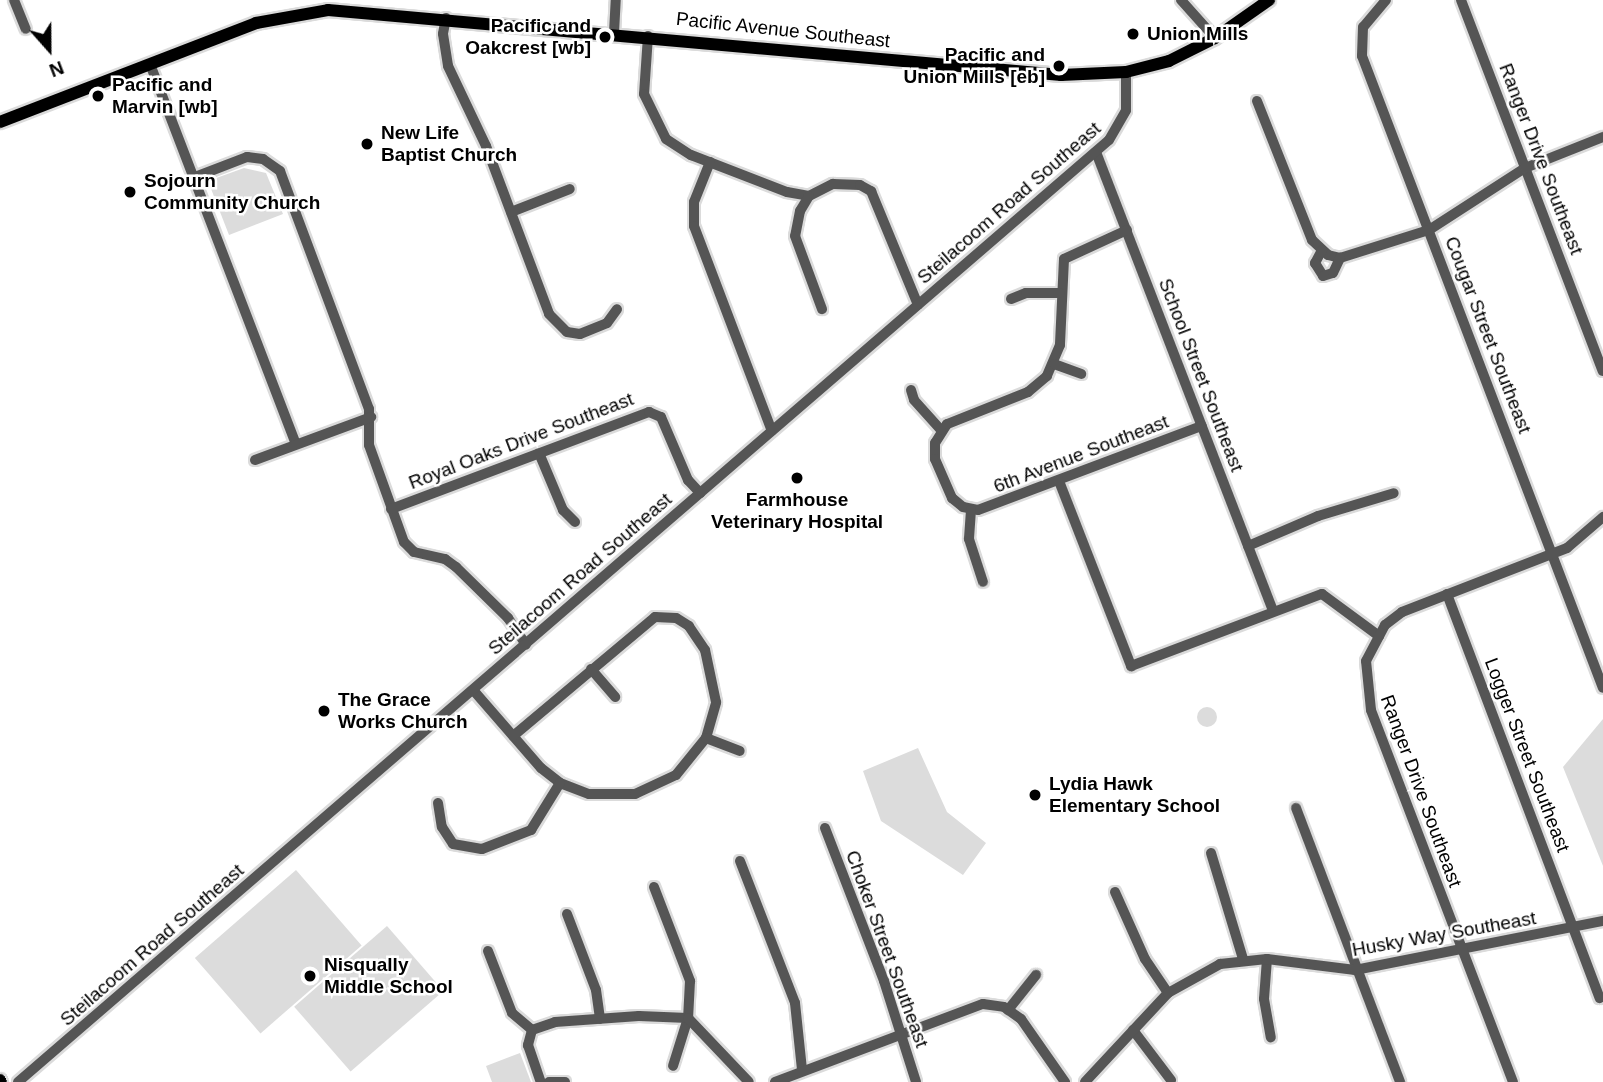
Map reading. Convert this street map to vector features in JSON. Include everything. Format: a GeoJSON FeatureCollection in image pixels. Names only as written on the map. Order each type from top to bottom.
{"type":"FeatureCollection","features":[{"type":"Feature","properties":{"kind":"main road","name":"Pacific Avenue Southeast"},"geometry":{"type":"LineString","coordinates":[[0,122],[264,21],[344,5],[446,18],[1061,75],[1126,72],[1169,61],[1215,38],[1269,0]]}},
{"type":"Feature","properties":{"kind":"street"},"geometry":{"type":"LineString","coordinates":[[13,0],[26,29]]}},
{"type":"Feature","properties":{"kind":"street"},"geometry":{"type":"LineString","coordinates":[[614,33],[616,0]]}},
{"type":"Feature","properties":{"kind":"street"},"geometry":{"type":"LineString","coordinates":[[1181,0],[1215,38]]}},
{"type":"Feature","properties":{"kind":"street","name":"Cougar Street Southeast"},"geometry":{"type":"LineString","coordinates":[[1386,0],[1363,27],[1362,56],[1603,688]]}},
{"type":"Feature","properties":{"kind":"street","name":"Ranger Drive Southeast"},"geometry":{"type":"LineString","coordinates":[[1461,0],[1603,370]]}},
{"type":"Feature","properties":{"kind":"street"},"geometry":{"type":"LineString","coordinates":[[446,18],[443,34],[448,66],[468,104],[556,325],[567,332],[588,332],[607,323],[617,309]]}},
{"type":"Feature","properties":{"kind":"street"},"geometry":{"type":"LineString","coordinates":[[648,36],[643,87],[656,124],[672,145],[710,162],[809,197]]}},
{"type":"Feature","properties":{"kind":"street"},"geometry":{"type":"LineString","coordinates":[[150,64],[296,444]]}},
{"type":"Feature","properties":{"kind":"street","name":"Steilacoom Road Southeast"},"geometry":{"type":"LineString","coordinates":[[18,1082],[1096,152],[1124,120],[1126,72]]}},
{"type":"Feature","properties":{"kind":"street"},"geometry":{"type":"LineString","coordinates":[[1257,101],[1305,223],[1325,253],[1340,258],[1429,230],[1525,168],[1603,137]]}},
{"type":"Feature","properties":{"kind":"street","name":"School Street Southeast"},"geometry":{"type":"LineString","coordinates":[[1096,152],[1273,610]]}},
{"type":"Feature","properties":{"kind":"street"},"geometry":{"type":"LineString","coordinates":[[195,177],[247,157],[263,159],[280,171],[371,417],[369,445],[408,548],[456,567],[508,618],[526,645]]}},
{"type":"Feature","properties":{"kind":"street"},"geometry":{"type":"LineString","coordinates":[[710,162],[694,202],[694,226],[772,431]]}},
{"type":"Feature","properties":{"kind":"street"},"geometry":{"type":"LineString","coordinates":[[822,309],[795,236],[800,211],[809,197],[833,184],[860,185],[871,191],[918,305]]}},
{"type":"Feature","properties":{"kind":"street"},"geometry":{"type":"LineString","coordinates":[[511,212],[570,190]]}},
{"type":"Feature","properties":{"kind":"street"},"geometry":{"type":"LineString","coordinates":[[983,582],[969,539],[971,510],[952,498],[935,459],[934,443],[941,429],[1028,392],[1054,364],[1060,345],[1061,265],[1069,254],[1126,230]]}},
{"type":"Feature","properties":{"kind":"street"},"geometry":{"type":"LineString","coordinates":[[1325,253],[1315,263],[1323,276],[1333,273],[1340,258]]}},
{"type":"Feature","properties":{"kind":"street"},"geometry":{"type":"LineString","coordinates":[[1011,299],[1026,293],[1060,293]]}},
{"type":"Feature","properties":{"kind":"street"},"geometry":{"type":"LineString","coordinates":[[1054,364],[1081,374]]}},
{"type":"Feature","properties":{"kind":"street"},"geometry":{"type":"LineString","coordinates":[[911,390],[914,401],[941,429]]}},
{"type":"Feature","properties":{"kind":"street","name":"Royal Oaks Drive Southeast"},"geometry":{"type":"LineString","coordinates":[[391,509],[539,453],[656,413],[665,423],[688,480],[700,493]]}},
{"type":"Feature","properties":{"kind":"street"},"geometry":{"type":"LineString","coordinates":[[255,460],[371,417]]}},
{"type":"Feature","properties":{"kind":"street","name":"6th Avenue Southeast"},"geometry":{"type":"LineString","coordinates":[[971,510],[988,508],[1202,426]]}},
{"type":"Feature","properties":{"kind":"street"},"geometry":{"type":"LineString","coordinates":[[539,453],[563,510],[575,522]]}},
{"type":"Feature","properties":{"kind":"street"},"geometry":{"type":"LineString","coordinates":[[1059,481],[1130,666],[1273,610],[1322,594],[1379,636]]}},
{"type":"Feature","properties":{"kind":"street"},"geometry":{"type":"LineString","coordinates":[[1248,545],[1318,516],[1394,493]]}},
{"type":"Feature","properties":{"kind":"street","name":"Ranger Drive Southeast"},"geometry":{"type":"LineString","coordinates":[[1513,1082],[1371,710],[1364,670],[1379,636],[1402,612],[1553,555],[1584,537],[1603,517]]}},
{"type":"Feature","properties":{"kind":"street","name":"Logger Street Southeast"},"geometry":{"type":"LineString","coordinates":[[1447,594],[1600,998]]}},
{"type":"Feature","properties":{"kind":"street"},"geometry":{"type":"LineString","coordinates":[[474,691],[513,736],[560,783],[589,794],[635,794],[676,775],[706,738],[716,687],[698,636],[689,626],[666,616],[643,625],[513,736]]}},
{"type":"Feature","properties":{"kind":"street"},"geometry":{"type":"LineString","coordinates":[[591,669],[615,697]]}},
{"type":"Feature","properties":{"kind":"street"},"geometry":{"type":"LineString","coordinates":[[706,738],[740,751]]}},
{"type":"Feature","properties":{"kind":"street"},"geometry":{"type":"LineString","coordinates":[[438,803],[442,827],[460,848],[482,849],[524,834],[534,826],[560,783]]}},
{"type":"Feature","properties":{"kind":"street"},"geometry":{"type":"LineString","coordinates":[[1296,808],[1355,970],[1400,1082]]}},
{"type":"Feature","properties":{"kind":"street","name":"Choker Street Southeast"},"geometry":{"type":"LineString","coordinates":[[825,828],[884,981],[898,1033],[916,1082]]}},
{"type":"Feature","properties":{"kind":"street"},"geometry":{"type":"LineString","coordinates":[[1211,853],[1243,960]]}},
{"type":"Feature","properties":{"kind":"street"},"geometry":{"type":"LineString","coordinates":[[740,861],[795,1003],[802,1070]]}},
{"type":"Feature","properties":{"kind":"street"},"geometry":{"type":"LineString","coordinates":[[654,887],[690,981],[688,1018],[673,1066]]}},
{"type":"Feature","properties":{"kind":"street"},"geometry":{"type":"LineString","coordinates":[[1115,892],[1144,959],[1168,993]]}},
{"type":"Feature","properties":{"kind":"street"},"geometry":{"type":"LineString","coordinates":[[567,914],[596,990],[600,1019]]}},
{"type":"Feature","properties":{"kind":"street","name":"Husky Way Southeast"},"geometry":{"type":"LineString","coordinates":[[1085,1082],[1168,993],[1201,971],[1243,960],[1267,959],[1355,970],[1574,928],[1603,920]]}},
{"type":"Feature","properties":{"kind":"street"},"geometry":{"type":"LineString","coordinates":[[488,951],[512,1013],[532,1030]]}},
{"type":"Feature","properties":{"kind":"street"},"geometry":{"type":"LineString","coordinates":[[1267,959],[1264,999],[1271,1037]]}},
{"type":"Feature","properties":{"kind":"street"},"geometry":{"type":"LineString","coordinates":[[1008,1010],[1036,975]]}},
{"type":"Feature","properties":{"kind":"street"},"geometry":{"type":"LineString","coordinates":[[775,1082],[975,1004],[1008,1010],[1026,1025],[1065,1082]]}},
{"type":"Feature","properties":{"kind":"street"},"geometry":{"type":"LineString","coordinates":[[532,1030],[555,1022],[659,1015],[688,1018],[749,1082]]}},
{"type":"Feature","properties":{"kind":"street"},"geometry":{"type":"LineString","coordinates":[[532,1030],[528,1045],[541,1082]]}},
{"type":"Feature","properties":{"kind":"street"},"geometry":{"type":"LineString","coordinates":[[1133,1030],[1171,1080]]}},
{"type":"Feature","properties":{"kind":"street"},"geometry":{"type":"LineString","coordinates":[[549,1082],[565,1082]]}},
{"type":"Feature","properties":{"kind":"shaded area"},"geometry":{"type":"Polygon","coordinates":[[[244,168],[266,173],[283,214],[229,235],[208,181],[244,168]]]}},
{"type":"Feature","properties":{"kind":"shaded area"},"geometry":{"type":"Polygon","coordinates":[[[1207,707],[1214,710],[1217,717],[1214,724],[1207,727],[1200,724],[1197,717],[1200,710],[1207,707]]]}},
{"type":"Feature","properties":{"kind":"shaded area"},"geometry":{"type":"Polygon","coordinates":[[[1603,719],[1603,866],[1563,767],[1603,719]]]}},
{"type":"Feature","properties":{"kind":"shaded area"},"geometry":{"type":"Polygon","coordinates":[[[918,748],[947,812],[986,843],[963,875],[881,821],[863,771],[918,748]]]}},
{"type":"Feature","properties":{"kind":"shaded area"},"geometry":{"type":"Polygon","coordinates":[[[296,870],[362,945],[260,1033],[195,958],[296,870]]]}},
{"type":"Feature","properties":{"kind":"shaded area"},"geometry":{"type":"Polygon","coordinates":[[[387,926],[443,991],[351,1072],[294,1007],[387,926]]]}},
{"type":"Feature","properties":{"kind":"shaded area"},"geometry":{"type":"Polygon","coordinates":[[[520,1053],[531,1082],[492,1082],[486,1066],[520,1053]]]}},
{"type":"Feature","properties":{"kind":"place","name":"Union Mills"},"geometry":{"type":"Point","coordinates":[1133,34]}},
{"type":"Feature","properties":{"kind":"place","name":"Pacific and Oakcrest [wb]"},"geometry":{"type":"Point","coordinates":[605,37]}},
{"type":"Feature","properties":{"kind":"place","name":"Pacific and Union Mills [eb]"},"geometry":{"type":"Point","coordinates":[1059,66]}},
{"type":"Feature","properties":{"kind":"place","name":"Pacific and Marvin [wb]"},"geometry":{"type":"Point","coordinates":[98,96]}},
{"type":"Feature","properties":{"kind":"place","name":"New Life Baptist Church"},"geometry":{"type":"Point","coordinates":[367,144]}},
{"type":"Feature","properties":{"kind":"place","name":"Sojourn Community Church"},"geometry":{"type":"Point","coordinates":[130,192]}},
{"type":"Feature","properties":{"kind":"place","name":"Farmhouse Veterinary Hospital"},"geometry":{"type":"Point","coordinates":[797,478]}},
{"type":"Feature","properties":{"kind":"place","name":"The Grace Works Church"},"geometry":{"type":"Point","coordinates":[324,711]}},
{"type":"Feature","properties":{"kind":"place","name":"Lydia Hawk Elementary School"},"geometry":{"type":"Point","coordinates":[1035,795]}},
{"type":"Feature","properties":{"kind":"place","name":"Nisqually Middle School"},"geometry":{"type":"Point","coordinates":[310,976]}}]}
